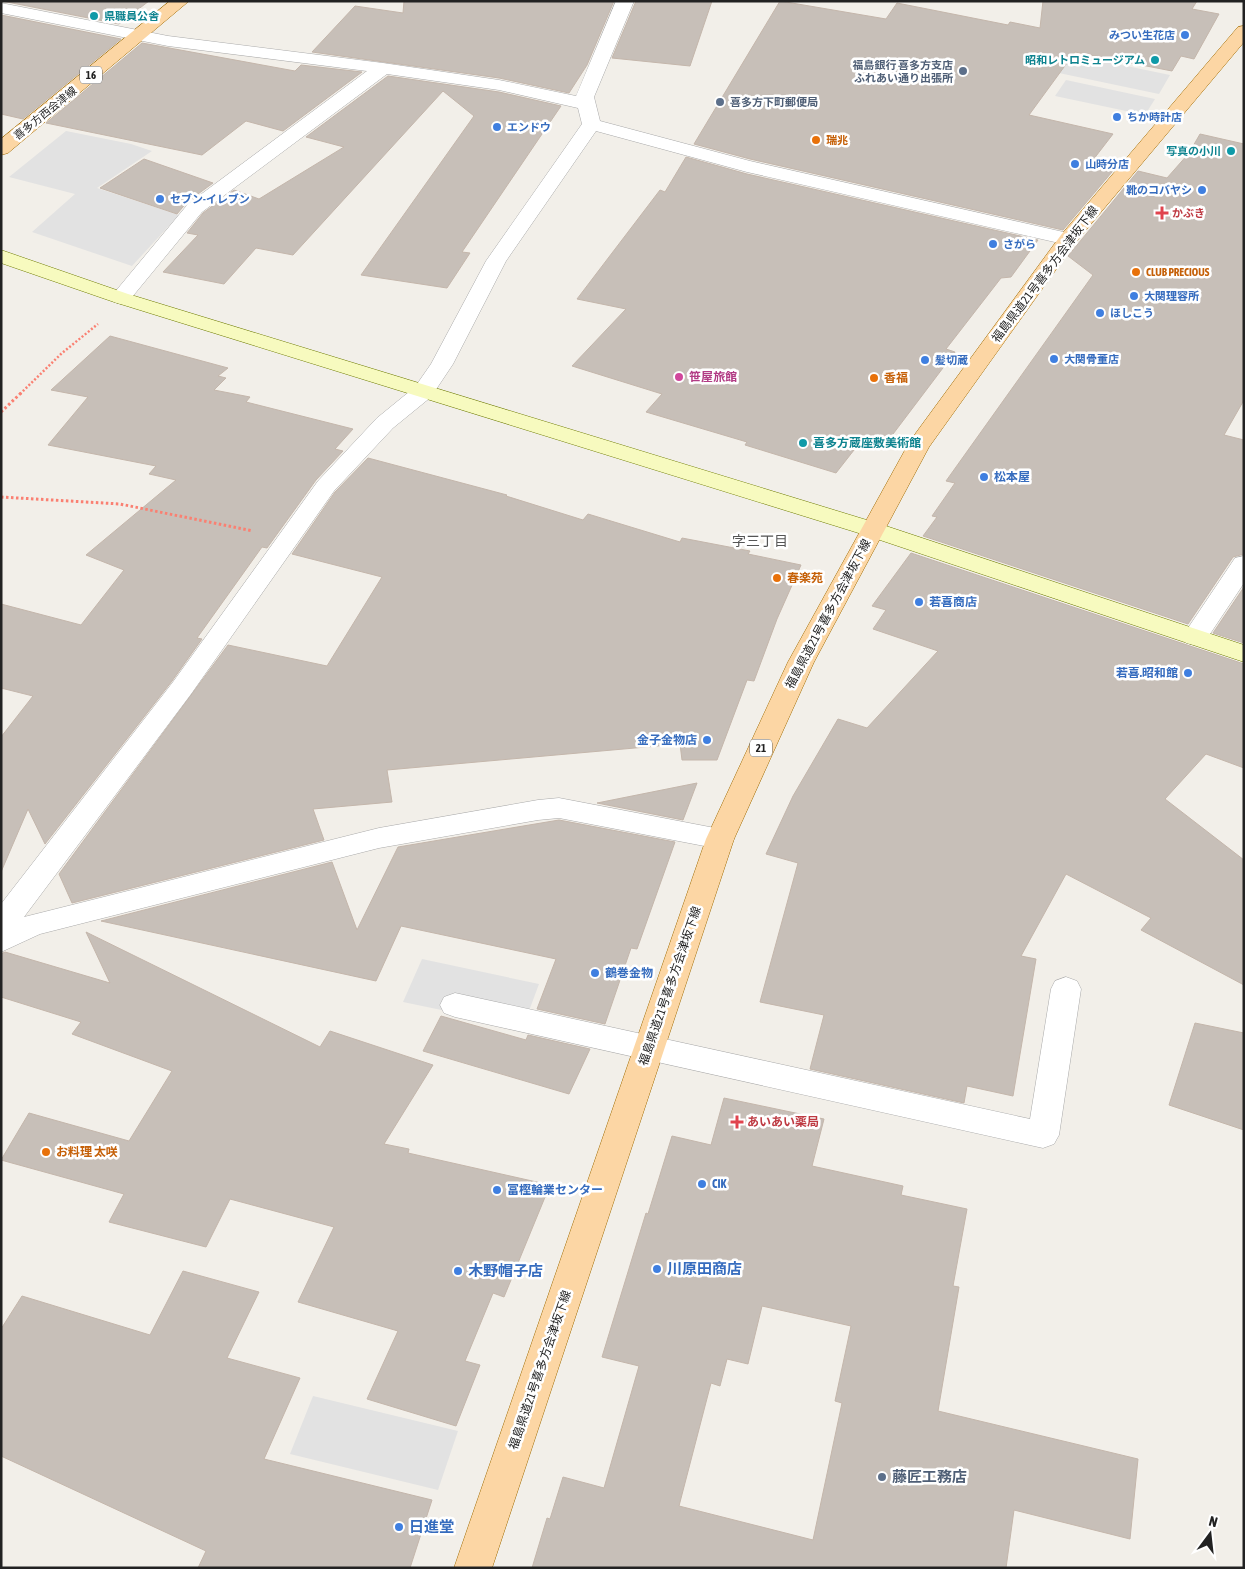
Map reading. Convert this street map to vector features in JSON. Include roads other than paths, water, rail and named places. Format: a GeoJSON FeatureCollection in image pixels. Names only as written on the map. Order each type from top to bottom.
{"type":"FeatureCollection","features":[{"type":"Feature","properties":{"kind":"main road","name":"喜多方西会津線"},"geometry":{"type":"LineString","coordinates":[[1,149],[181,1]]}},
{"type":"Feature","properties":{"kind":"main road","name":"福島県道21号喜多方会津坂下線"},"geometry":{"type":"LineString","coordinates":[[473,1568],[720,839],[801,662],[918,446],[1068,239],[1241,38]]}},
{"type":"Feature","properties":{"kind":"street"},"geometry":{"type":"LineString","coordinates":[[1,926],[182,688],[326,486],[385,423],[423,392],[442,364],[496,261],[588,108],[625,1]]}},
{"type":"Feature","properties":{"kind":"street"},"geometry":{"type":"LineString","coordinates":[[1,8],[168,41],[383,68],[499,86],[588,108],[747,166],[1068,239]]}},
{"type":"Feature","properties":{"kind":"street"},"geometry":{"type":"LineString","coordinates":[[124,300],[196,208],[383,68]]}},
{"type":"Feature","properties":{"kind":"street"},"geometry":{"type":"LineString","coordinates":[[1,256],[124,300],[874,530],[1244,654]]}},
{"type":"Feature","properties":{"kind":"street"},"geometry":{"type":"LineString","coordinates":[[1195,637],[1244,564]]}},
{"type":"Feature","properties":{"kind":"street"},"geometry":{"type":"LineString","coordinates":[[1,941],[11,934],[33,925],[379,838],[538,810],[560,808],[720,839]]}},
{"type":"Feature","properties":{"kind":"street"},"geometry":{"type":"LineString","coordinates":[[455,1005],[1043,1135],[1066,989]]}},
{"type":"Feature","properties":{"kind":"place","name":"県職員公舎"},"geometry":{"type":"Point","coordinates":[94,16]}},
{"type":"Feature","properties":{"kind":"place","name":"みつい生花店"},"geometry":{"type":"Point","coordinates":[1185,35]}},
{"type":"Feature","properties":{"kind":"place","name":"昭和レトロミュージアム"},"geometry":{"type":"Point","coordinates":[1155,60]}},
{"type":"Feature","properties":{"kind":"place","name":"福島銀行 喜多方支店 ふれあい通り出張所"},"geometry":{"type":"Point","coordinates":[963,71]}},
{"type":"Feature","properties":{"kind":"place","name":"喜多方下町郵便局"},"geometry":{"type":"Point","coordinates":[720,102]}},
{"type":"Feature","properties":{"kind":"place","name":"ちか時計店"},"geometry":{"type":"Point","coordinates":[1117,117]}},
{"type":"Feature","properties":{"kind":"place","name":"エンドウ"},"geometry":{"type":"Point","coordinates":[497,127]}},
{"type":"Feature","properties":{"kind":"place","name":"瑞兆"},"geometry":{"type":"Point","coordinates":[816,140]}},
{"type":"Feature","properties":{"kind":"place","name":"写真の小川"},"geometry":{"type":"Point","coordinates":[1231,151]}},
{"type":"Feature","properties":{"kind":"place","name":"山時分店"},"geometry":{"type":"Point","coordinates":[1075,164]}},
{"type":"Feature","properties":{"kind":"place","name":"靴のコバヤシ"},"geometry":{"type":"Point","coordinates":[1202,190]}},
{"type":"Feature","properties":{"kind":"place","name":"セブン-イレブン"},"geometry":{"type":"Point","coordinates":[160,199]}},
{"type":"Feature","properties":{"kind":"place","name":"かぶき"},"geometry":{"type":"Point","coordinates":[1162,213]}},
{"type":"Feature","properties":{"kind":"place","name":"さがら"},"geometry":{"type":"Point","coordinates":[993,244]}},
{"type":"Feature","properties":{"kind":"place","name":"CLUB PRECIOUS"},"geometry":{"type":"Point","coordinates":[1136,272]}},
{"type":"Feature","properties":{"kind":"place","name":"大関理容所"},"geometry":{"type":"Point","coordinates":[1134,296]}},
{"type":"Feature","properties":{"kind":"place","name":"ほしこう"},"geometry":{"type":"Point","coordinates":[1100,313]}},
{"type":"Feature","properties":{"kind":"place","name":"大関骨董店"},"geometry":{"type":"Point","coordinates":[1054,359]}},
{"type":"Feature","properties":{"kind":"place","name":"髪切蔵"},"geometry":{"type":"Point","coordinates":[925,360]}},
{"type":"Feature","properties":{"kind":"place","name":"笹屋旅館"},"geometry":{"type":"Point","coordinates":[679,377]}},
{"type":"Feature","properties":{"kind":"place","name":"香福"},"geometry":{"type":"Point","coordinates":[874,378]}},
{"type":"Feature","properties":{"kind":"place","name":"喜多方蔵座敷美術館"},"geometry":{"type":"Point","coordinates":[803,443]}},
{"type":"Feature","properties":{"kind":"place","name":"松本屋"},"geometry":{"type":"Point","coordinates":[984,477]}},
{"type":"Feature","properties":{"kind":"place","name":"春楽苑"},"geometry":{"type":"Point","coordinates":[777,578]}},
{"type":"Feature","properties":{"kind":"place","name":"若喜商店"},"geometry":{"type":"Point","coordinates":[919,602]}},
{"type":"Feature","properties":{"kind":"place","name":"若喜.昭和館"},"geometry":{"type":"Point","coordinates":[1188,673]}},
{"type":"Feature","properties":{"kind":"place","name":"金子金物店"},"geometry":{"type":"Point","coordinates":[707,740]}},
{"type":"Feature","properties":{"kind":"place","name":"鶴巻金物"},"geometry":{"type":"Point","coordinates":[595,973]}},
{"type":"Feature","properties":{"kind":"place","name":"あいあい薬局"},"geometry":{"type":"Point","coordinates":[737,1122]}},
{"type":"Feature","properties":{"kind":"place","name":"お料理 太咲"},"geometry":{"type":"Point","coordinates":[46,1152]}},
{"type":"Feature","properties":{"kind":"place","name":"CIK"},"geometry":{"type":"Point","coordinates":[702,1184]}},
{"type":"Feature","properties":{"kind":"place","name":"冨樫輪業センター"},"geometry":{"type":"Point","coordinates":[497,1190]}},
{"type":"Feature","properties":{"kind":"place","name":"川原田商店"},"geometry":{"type":"Point","coordinates":[657,1269]}},
{"type":"Feature","properties":{"kind":"place","name":"木野帽子店"},"geometry":{"type":"Point","coordinates":[458,1271]}},
{"type":"Feature","properties":{"kind":"place","name":"藤匠工務店"},"geometry":{"type":"Point","coordinates":[882,1477]}},
{"type":"Feature","properties":{"kind":"place","name":"日進堂"},"geometry":{"type":"Point","coordinates":[399,1527]}},
{"type":"Feature","properties":{"kind":"district","name":"字三丁目"},"geometry":{"type":"Point","coordinates":[760,541]}}]}
